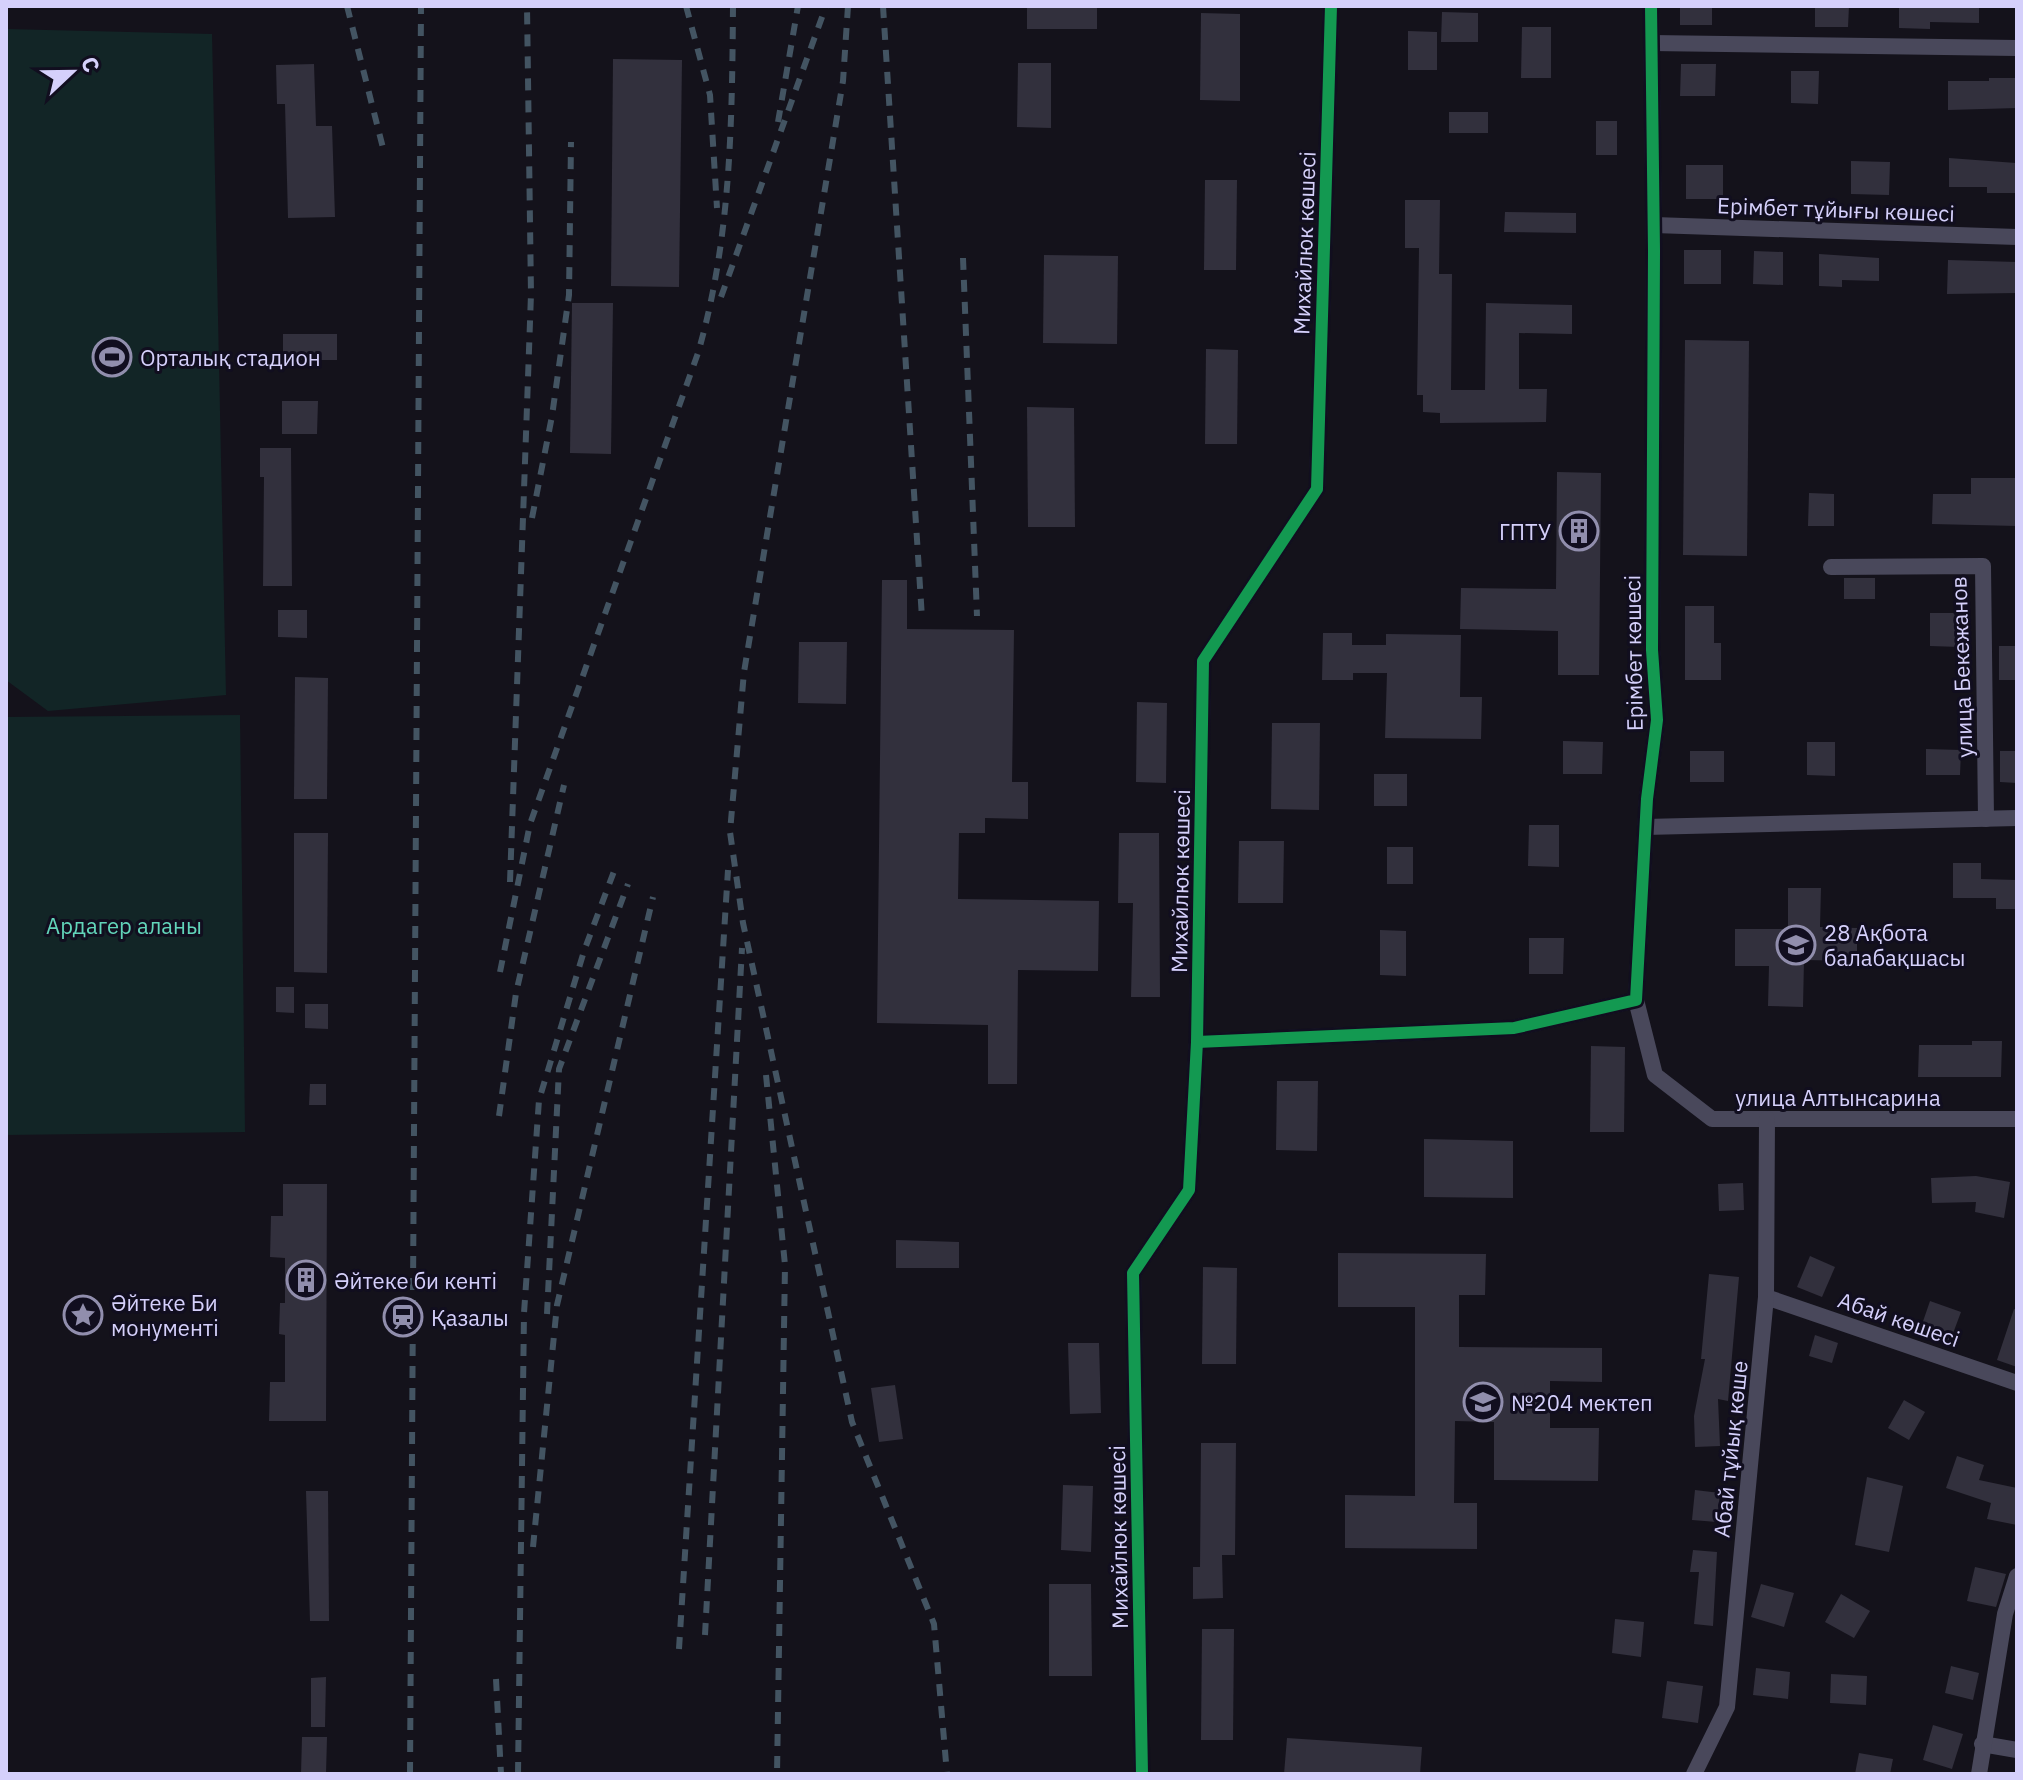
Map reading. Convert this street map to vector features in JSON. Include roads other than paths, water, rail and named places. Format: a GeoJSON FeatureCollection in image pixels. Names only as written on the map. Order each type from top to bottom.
{"type":"FeatureCollection","features":[{"type":"Feature","properties":{"kind":"street","name":"Михайлюк көшесі"},"geometry":{"type":"LineString","coordinates":[[1142,1774],[1133,1273],[1189,1190],[1197,1042],[1203,661],[1317,489],[1331,6]]}},
{"type":"Feature","properties":{"kind":"street","name":"Ерімбет көшесі"},"geometry":{"type":"LineString","coordinates":[[1636,1000],[1645,827],[1657,720],[1652,650],[1654,225],[1651,6]]}},
{"type":"Feature","properties":{"kind":"street"},"geometry":{"type":"LineString","coordinates":[[1651,43],[2017,48]]}},
{"type":"Feature","properties":{"kind":"street","name":"Ерімбет тұйығы көшесі"},"geometry":{"type":"LineString","coordinates":[[1654,225],[2017,237]]}},
{"type":"Feature","properties":{"kind":"street","name":"улица Бекежанов"},"geometry":{"type":"LineString","coordinates":[[1831,567],[1983,566],[1986,819]]}},
{"type":"Feature","properties":{"kind":"street"},"geometry":{"type":"LineString","coordinates":[[1645,827],[2017,818]]}},
{"type":"Feature","properties":{"kind":"street"},"geometry":{"type":"LineString","coordinates":[[1197,1042],[1514,1028],[1636,1000]]}},
{"type":"Feature","properties":{"kind":"street","name":"улица Алтынсарина"},"geometry":{"type":"LineString","coordinates":[[1636,1000],[1655,1075],[1712,1119],[2017,1119]]}},
{"type":"Feature","properties":{"kind":"street","name":"Абай тұйық көше"},"geometry":{"type":"LineString","coordinates":[[1694,1774],[1727,1707],[1766,1297],[1767,1119]]}},
{"type":"Feature","properties":{"kind":"street","name":"Абай көшесі"},"geometry":{"type":"LineString","coordinates":[[1766,1297],[2017,1383]]}},
{"type":"Feature","properties":{"kind":"street"},"geometry":{"type":"LineString","coordinates":[[1979,1774],[2005,1614],[2017,1576]]}},
{"type":"Feature","properties":{"kind":"street"},"geometry":{"type":"LineString","coordinates":[[1982,1744],[2017,1750]]}},
{"type":"Feature","properties":{"kind":"railway"},"geometry":{"type":"LineString","coordinates":[[347,6],[383,148]]}},
{"type":"Feature","properties":{"kind":"railway"},"geometry":{"type":"LineString","coordinates":[[410,1774],[421,6]]}},
{"type":"Feature","properties":{"kind":"railway"},"geometry":{"type":"LineString","coordinates":[[510,882],[531,294],[527,6]]}},
{"type":"Feature","properties":{"kind":"railway"},"geometry":{"type":"LineString","coordinates":[[686,6],[710,95],[717,208]]}},
{"type":"Feature","properties":{"kind":"railway"},"geometry":{"type":"LineString","coordinates":[[500,972],[530,824],[698,353],[709,310],[728,181],[733,6]]}},
{"type":"Feature","properties":{"kind":"railway"},"geometry":{"type":"LineString","coordinates":[[778,122],[798,6]]}},
{"type":"Feature","properties":{"kind":"railway"},"geometry":{"type":"LineString","coordinates":[[721,297],[826,6]]}},
{"type":"Feature","properties":{"kind":"railway"},"geometry":{"type":"LineString","coordinates":[[848,6],[843,81],[744,672],[730,832],[743,923],[852,1422],[934,1624],[947,1774]]}},
{"type":"Feature","properties":{"kind":"railway"},"geometry":{"type":"LineString","coordinates":[[883,6],[922,618]]}},
{"type":"Feature","properties":{"kind":"railway"},"geometry":{"type":"LineString","coordinates":[[532,518],[552,416],[569,295],[571,142]]}},
{"type":"Feature","properties":{"kind":"railway"},"geometry":{"type":"LineString","coordinates":[[963,258],[977,616]]}},
{"type":"Feature","properties":{"kind":"railway"},"geometry":{"type":"LineString","coordinates":[[499,1116],[516,993],[564,785]]}},
{"type":"Feature","properties":{"kind":"railway"},"geometry":{"type":"LineString","coordinates":[[518,1774],[524,1313],[539,1100],[584,951],[616,866]]}},
{"type":"Feature","properties":{"kind":"railway"},"geometry":{"type":"LineString","coordinates":[[679,1649],[728,870]]}},
{"type":"Feature","properties":{"kind":"railway"},"geometry":{"type":"LineString","coordinates":[[547,1314],[559,1069],[628,884]]}},
{"type":"Feature","properties":{"kind":"railway"},"geometry":{"type":"LineString","coordinates":[[533,1547],[557,1305],[653,897]]}},
{"type":"Feature","properties":{"kind":"railway"},"geometry":{"type":"LineString","coordinates":[[705,1635],[742,948]]}},
{"type":"Feature","properties":{"kind":"railway"},"geometry":{"type":"LineString","coordinates":[[766,1075],[785,1265],[777,1774]]}},
{"type":"Feature","properties":{"kind":"railway"},"geometry":{"type":"LineString","coordinates":[[496,1679],[501,1774]]}},
{"type":"Feature","properties":{"kind":"place","name":"Орталық стадион"},"geometry":{"type":"Point","coordinates":[112,357]}},
{"type":"Feature","properties":{"kind":"place","name":"ГПТУ"},"geometry":{"type":"Point","coordinates":[1579,531]}},
{"type":"Feature","properties":{"kind":"place","name":"28 Ақбота балабақшасы"},"geometry":{"type":"Point","coordinates":[1796,945]}},
{"type":"Feature","properties":{"kind":"place","name":"Әйтеке би кенті"},"geometry":{"type":"Point","coordinates":[306,1280]}},
{"type":"Feature","properties":{"kind":"place","name":"Əйтеке Би монументі"},"geometry":{"type":"Point","coordinates":[83,1315]}},
{"type":"Feature","properties":{"kind":"place","name":"Қазалы"},"geometry":{"type":"Point","coordinates":[403,1317]}},
{"type":"Feature","properties":{"kind":"place","name":"№204 мектеп"},"geometry":{"type":"Point","coordinates":[1483,1402]}},
{"type":"Feature","properties":{"kind":"park label","name":"Ардагер аланы"},"geometry":{"type":"Point","coordinates":[124,925]}}]}
